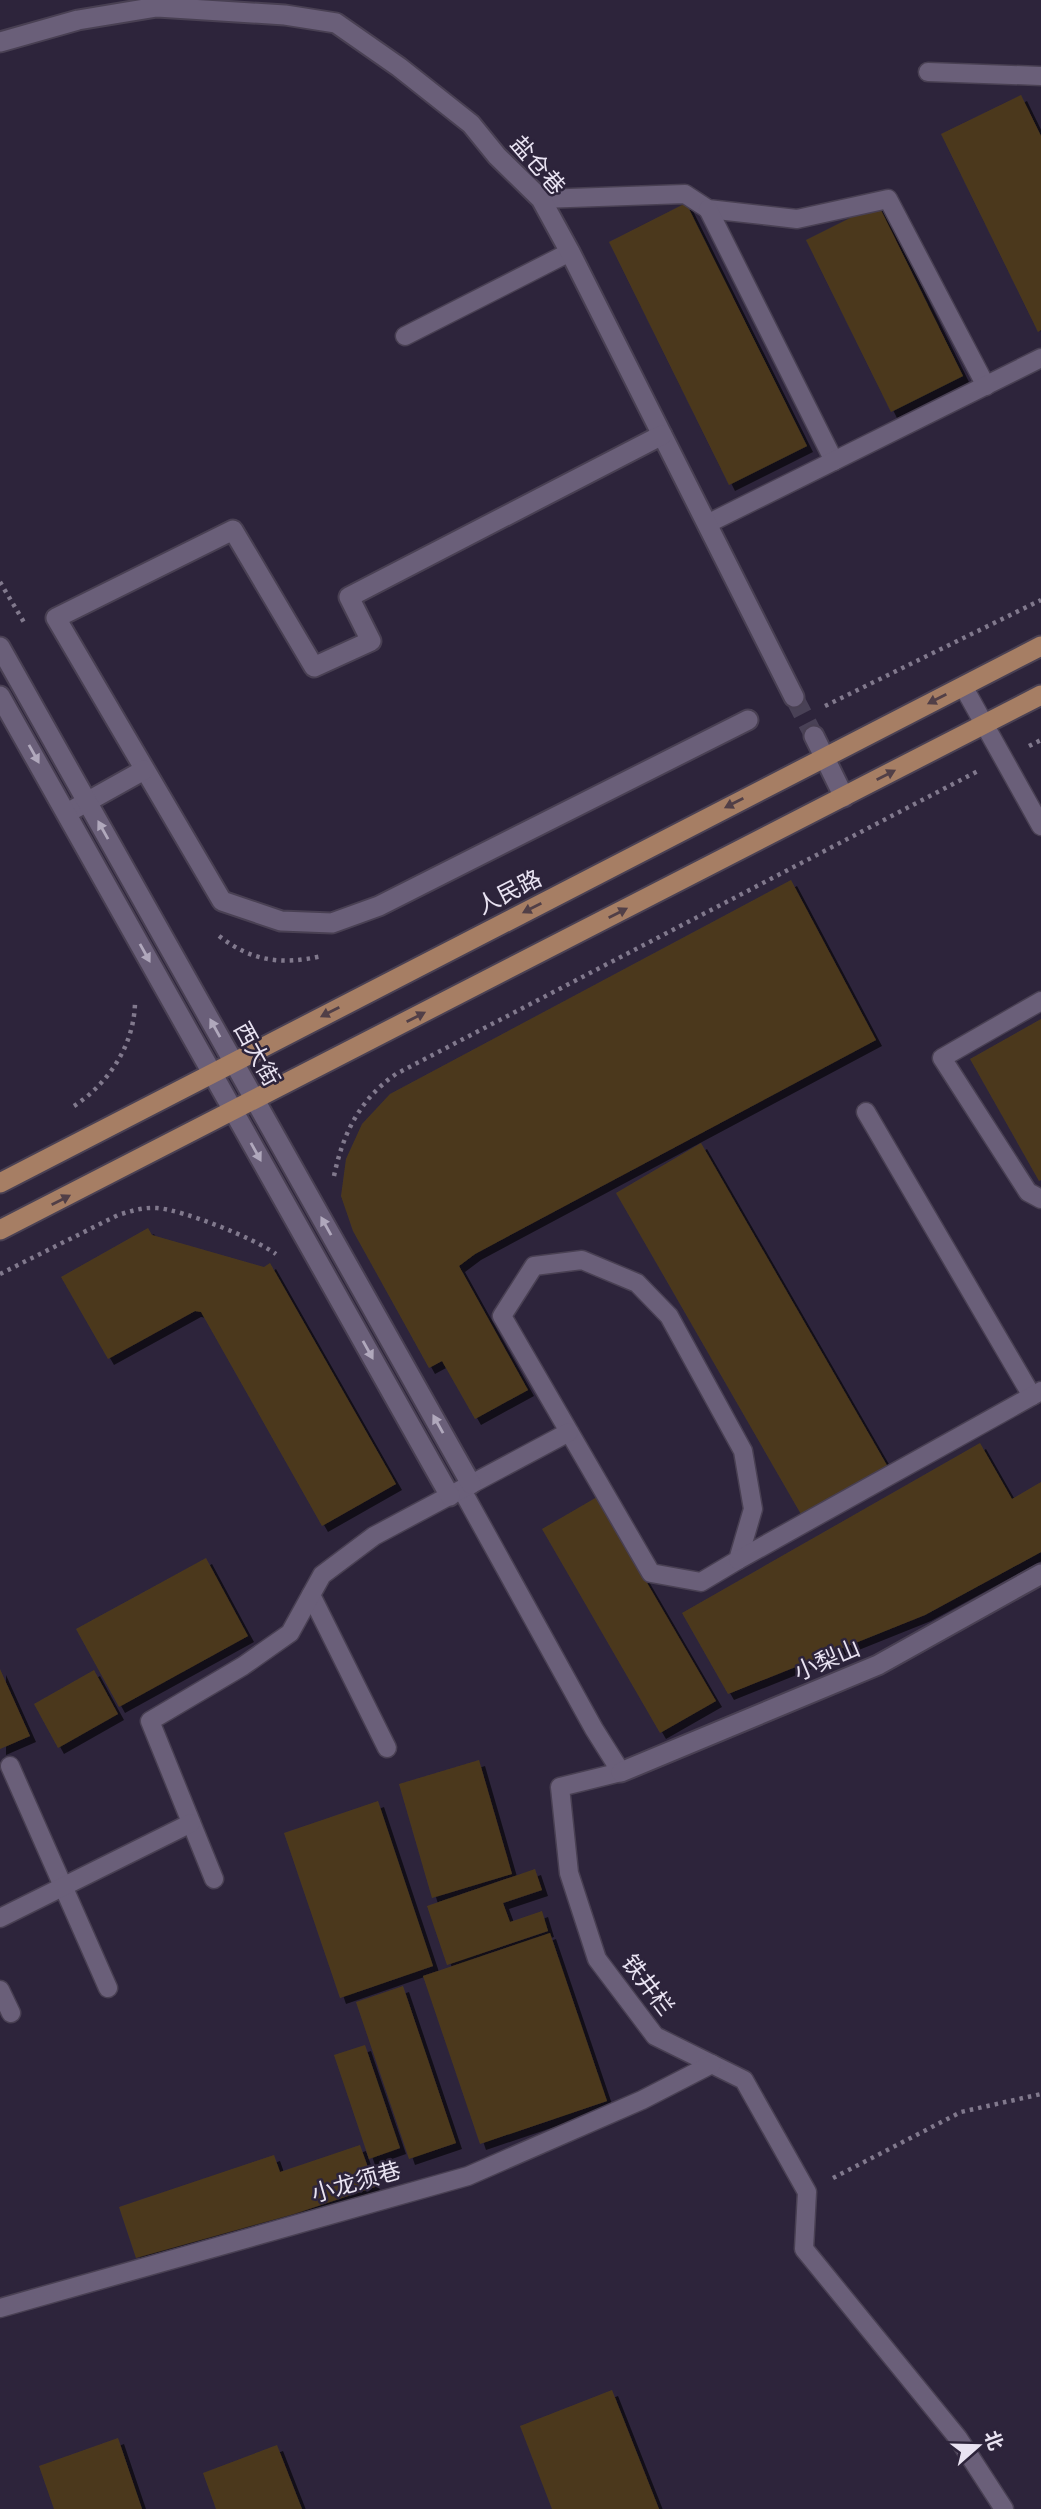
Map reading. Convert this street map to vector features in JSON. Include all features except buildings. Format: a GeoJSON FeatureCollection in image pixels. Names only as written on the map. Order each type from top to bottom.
{"type":"FeatureCollection","features":[{"type":"Feature","properties":{"kind":"main road","name":"人民路"},"geometry":{"type":"LineString","coordinates":[[0,1183],[1041,646]]}},
{"type":"Feature","properties":{"kind":"main road"},"geometry":{"type":"LineString","coordinates":[[0,1230],[1041,695]]}},
{"type":"Feature","properties":{"kind":"street","name":"盐仓巷"},"geometry":{"type":"LineString","coordinates":[[0,42],[78,20],[157,8],[285,15],[336,23],[400,67],[471,124],[497,156],[541,199],[794,697]]}},
{"type":"Feature","properties":{"kind":"street"},"geometry":{"type":"LineString","coordinates":[[662,435],[349,597],[371,641],[314,667],[233,530],[56,618],[222,901],[281,921],[332,923],[379,906],[748,720]]}},
{"type":"Feature","properties":{"kind":"street","name":"西大街"},"geometry":{"type":"LineString","coordinates":[[0,647],[255,1100],[461,1490]]}},
{"type":"Feature","properties":{"kind":"street"},"geometry":{"type":"LineString","coordinates":[[0,695],[234,1111],[461,1490]]}},
{"type":"Feature","properties":{"kind":"street"},"geometry":{"type":"LineString","coordinates":[[814,736],[844,797]]}},
{"type":"Feature","properties":{"kind":"street"},"geometry":{"type":"LineString","coordinates":[[67,813],[144,770]]}},
{"type":"Feature","properties":{"kind":"street","name":"小梨山"},"geometry":{"type":"LineString","coordinates":[[621,1772],[878,1665],[1041,1574]]}},
{"type":"Feature","properties":{"kind":"lane"},"geometry":{"type":"LineString","coordinates":[[928,72],[1041,76]]}},
{"type":"Feature","properties":{"kind":"lane"},"geometry":{"type":"LineString","coordinates":[[541,199],[685,194],[708,209],[797,219],[888,199],[986,386]]}},
{"type":"Feature","properties":{"kind":"lane"},"geometry":{"type":"LineString","coordinates":[[708,209],[834,461]]}},
{"type":"Feature","properties":{"kind":"lane"},"geometry":{"type":"LineString","coordinates":[[405,336],[570,252]]}},
{"type":"Feature","properties":{"kind":"lane"},"geometry":{"type":"LineString","coordinates":[[707,524],[1041,358]]}},
{"type":"Feature","properties":{"kind":"lane"},"geometry":{"type":"LineString","coordinates":[[0,689],[18,679]]}},
{"type":"Feature","properties":{"kind":"lane"},"geometry":{"type":"LineString","coordinates":[[963,686],[1041,826]]}},
{"type":"Feature","properties":{"kind":"lane"},"geometry":{"type":"LineString","coordinates":[[1041,1001],[942,1058],[1027,1192],[1041,1199]]}},
{"type":"Feature","properties":{"kind":"lane"},"geometry":{"type":"LineString","coordinates":[[738,1560],[753,1508],[743,1451],[668,1316],[637,1283],[582,1260],[534,1266],[502,1316],[651,1573],[701,1582],[1036,1394],[866,1112]]}},
{"type":"Feature","properties":{"kind":"lane"},"geometry":{"type":"LineString","coordinates":[[214,1879],[150,1721],[243,1666],[290,1633],[322,1575],[374,1536],[569,1432]]}},
{"type":"Feature","properties":{"kind":"lane"},"geometry":{"type":"LineString","coordinates":[[461,1490],[594,1729],[621,1772]]}},
{"type":"Feature","properties":{"kind":"lane"},"geometry":{"type":"LineString","coordinates":[[311,1595],[387,1748]]}},
{"type":"Feature","properties":{"kind":"lane"},"geometry":{"type":"LineString","coordinates":[[10,1766],[108,1988]]}},
{"type":"Feature","properties":{"kind":"lane","name":"铁井栏"},"geometry":{"type":"LineString","coordinates":[[621,1772],[560,1787],[569,1873],[597,1959],[655,2036],[744,2080],[807,2192]]}},
{"type":"Feature","properties":{"kind":"lane"},"geometry":{"type":"LineString","coordinates":[[0,1918],[191,1823]]}},
{"type":"Feature","properties":{"kind":"lane"},"geometry":{"type":"LineString","coordinates":[[0,1990],[11,2012]]}},
{"type":"Feature","properties":{"kind":"lane","name":"小龙须巷"},"geometry":{"type":"LineString","coordinates":[[0,2308],[468,2176],[642,2100],[712,2064]]}},
{"type":"Feature","properties":{"kind":"lane"},"geometry":{"type":"LineString","coordinates":[[807,2192],[804,2249],[958,2438],[1003,2509]]}},
{"type":"Feature","properties":{"kind":"path"},"geometry":{"type":"LineString","coordinates":[[0,582],[28,628]]}},
{"type":"Feature","properties":{"kind":"path"},"geometry":{"type":"LineString","coordinates":[[823,707],[1041,600]]}},
{"type":"Feature","properties":{"kind":"path"},"geometry":{"type":"LineString","coordinates":[[332,1184],[340,1146],[363,1104],[378,1087],[396,1074],[1041,740]]}},
{"type":"Feature","properties":{"kind":"path"},"geometry":{"type":"LineString","coordinates":[[216,933],[262,960],[293,961],[330,954]]}},
{"type":"Feature","properties":{"kind":"path"},"geometry":{"type":"LineString","coordinates":[[70,1109],[98,1087],[122,1057],[134,1021],[135,997]]}},
{"type":"Feature","properties":{"kind":"path"},"geometry":{"type":"LineString","coordinates":[[0,1275],[118,1215],[137,1209],[159,1208],[205,1222],[263,1245],[282,1258]]}},
{"type":"Feature","properties":{"kind":"path"},"geometry":{"type":"LineString","coordinates":[[807,2192],[961,2112],[1041,2094]]}},
{"type":"Feature","properties":{"kind":"tunnel"},"geometry":{"type":"LineString","coordinates":[[794,697],[814,736]]}}]}
